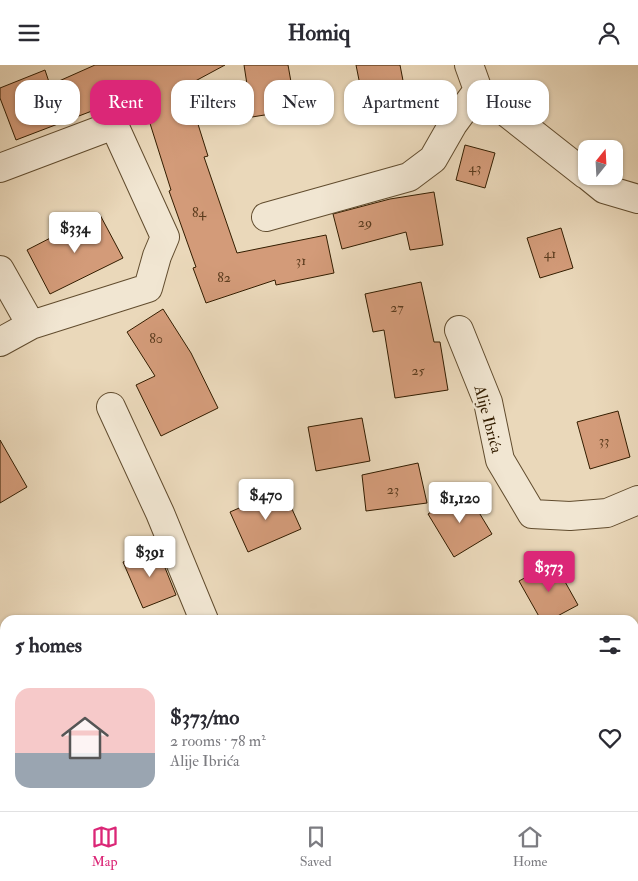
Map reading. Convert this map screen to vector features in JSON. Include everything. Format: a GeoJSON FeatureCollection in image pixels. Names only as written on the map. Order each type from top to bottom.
{"type":"FeatureCollection","features":[{"type":"Feature","properties":{"kind":"street"},"geometry":{"type":"LineString","coordinates":[[266,217],[409,177],[433,159],[453,124],[473,77],[578,168]]}},
{"type":"Feature","properties":{"kind":"street"},"geometry":{"type":"LineString","coordinates":[[0,168],[114,125],[165,237],[157,256],[148,289],[30,325],[0,342]]}},
{"type":"Feature","properties":{"kind":"street"},"geometry":{"type":"LineString","coordinates":[[599,185],[604,189],[638,199]]}},
{"type":"Feature","properties":{"kind":"street"},"geometry":{"type":"LineString","coordinates":[[0,270],[30,325]]}},
{"type":"Feature","properties":{"kind":"street","name":"Alije Ibrića"},"geometry":{"type":"LineString","coordinates":[[459,330],[488,402],[500,460],[532,515],[570,516],[607,513],[638,500]]}},
{"type":"Feature","properties":{"kind":"street"},"geometry":{"type":"LineString","coordinates":[[111,407],[160,513],[202,615]]}},
{"type":"Feature","properties":{"kind":"building"},"geometry":{"type":"Polygon","coordinates":[[[95,65],[225,65],[197,80],[171,80],[171,125],[198,125],[208,156],[204,157],[237,253],[326,235],[334,273],[276,285],[275,280],[206,303],[193,268],[196,267],[169,191],[171,190],[151,125],[161,125],[161,80],[90,80],[90,112],[80,116],[80,80],[61,80],[95,65]]]}},
{"type":"Feature","properties":{"kind":"building"},"geometry":{"type":"Polygon","coordinates":[[[244,65],[288,65],[291,80],[264,80],[264,115],[254,117],[254,80],[246,80],[244,65]]]}},
{"type":"Feature","properties":{"kind":"building"},"geometry":{"type":"Polygon","coordinates":[[[356,65],[400,65],[403,80],[359,80],[356,65]]]}},
{"type":"Feature","properties":{"kind":"building"},"geometry":{"type":"Polygon","coordinates":[[[45,70],[48,80],[20,80],[45,70]]]}},
{"type":"Feature","properties":{"kind":"building"},"geometry":{"type":"Polygon","coordinates":[[[15,82],[15,125],[55,125],[16,140],[0,98],[0,88],[15,82]]]}},
{"type":"Feature","properties":{"kind":"building"},"geometry":{"type":"Polygon","coordinates":[[[465,145],[495,153],[485,188],[456,180],[465,145]]]}},
{"type":"Feature","properties":{"kind":"building"},"geometry":{"type":"Polygon","coordinates":[[[434,192],[443,245],[410,250],[406,232],[342,249],[333,214],[390,199],[434,192]]]}},
{"type":"Feature","properties":{"kind":"building"},"geometry":{"type":"Polygon","coordinates":[[[99,213],[123,258],[50,294],[27,250],[99,213]]]}},
{"type":"Feature","properties":{"kind":"building"},"geometry":{"type":"Polygon","coordinates":[[[561,228],[573,268],[540,278],[527,238],[561,228]]]}},
{"type":"Feature","properties":{"kind":"building"},"geometry":{"type":"Polygon","coordinates":[[[421,282],[434,342],[440,342],[448,390],[395,398],[384,330],[373,332],[365,294],[421,282]]]}},
{"type":"Feature","properties":{"kind":"building"},"geometry":{"type":"Polygon","coordinates":[[[163,309],[191,353],[218,408],[161,436],[136,385],[155,376],[127,332],[163,309]]]}},
{"type":"Feature","properties":{"kind":"building"},"geometry":{"type":"Polygon","coordinates":[[[618,411],[630,457],[590,469],[577,422],[618,411]]]}},
{"type":"Feature","properties":{"kind":"building"},"geometry":{"type":"Polygon","coordinates":[[[362,418],[370,461],[316,471],[308,427],[362,418]]]}},
{"type":"Feature","properties":{"kind":"building"},"geometry":{"type":"Polygon","coordinates":[[[0,440],[27,487],[0,503],[0,440]]]}},
{"type":"Feature","properties":{"kind":"building"},"geometry":{"type":"Polygon","coordinates":[[[418,463],[427,503],[366,511],[362,475],[418,463]]]}},
{"type":"Feature","properties":{"kind":"building"},"geometry":{"type":"Polygon","coordinates":[[[283,489],[301,529],[248,552],[230,512],[283,489]]]}},
{"type":"Feature","properties":{"kind":"building"},"geometry":{"type":"Polygon","coordinates":[[[466,491],[492,534],[454,557],[428,514],[466,491]]]}},
{"type":"Feature","properties":{"kind":"building"},"geometry":{"type":"Polygon","coordinates":[[[157,548],[176,595],[143,608],[123,562],[157,548]]]}},
{"type":"Feature","properties":{"kind":"building"},"geometry":{"type":"Polygon","coordinates":[[[554,562],[578,605],[559,615],[538,615],[519,581],[554,562]]]}}]}
